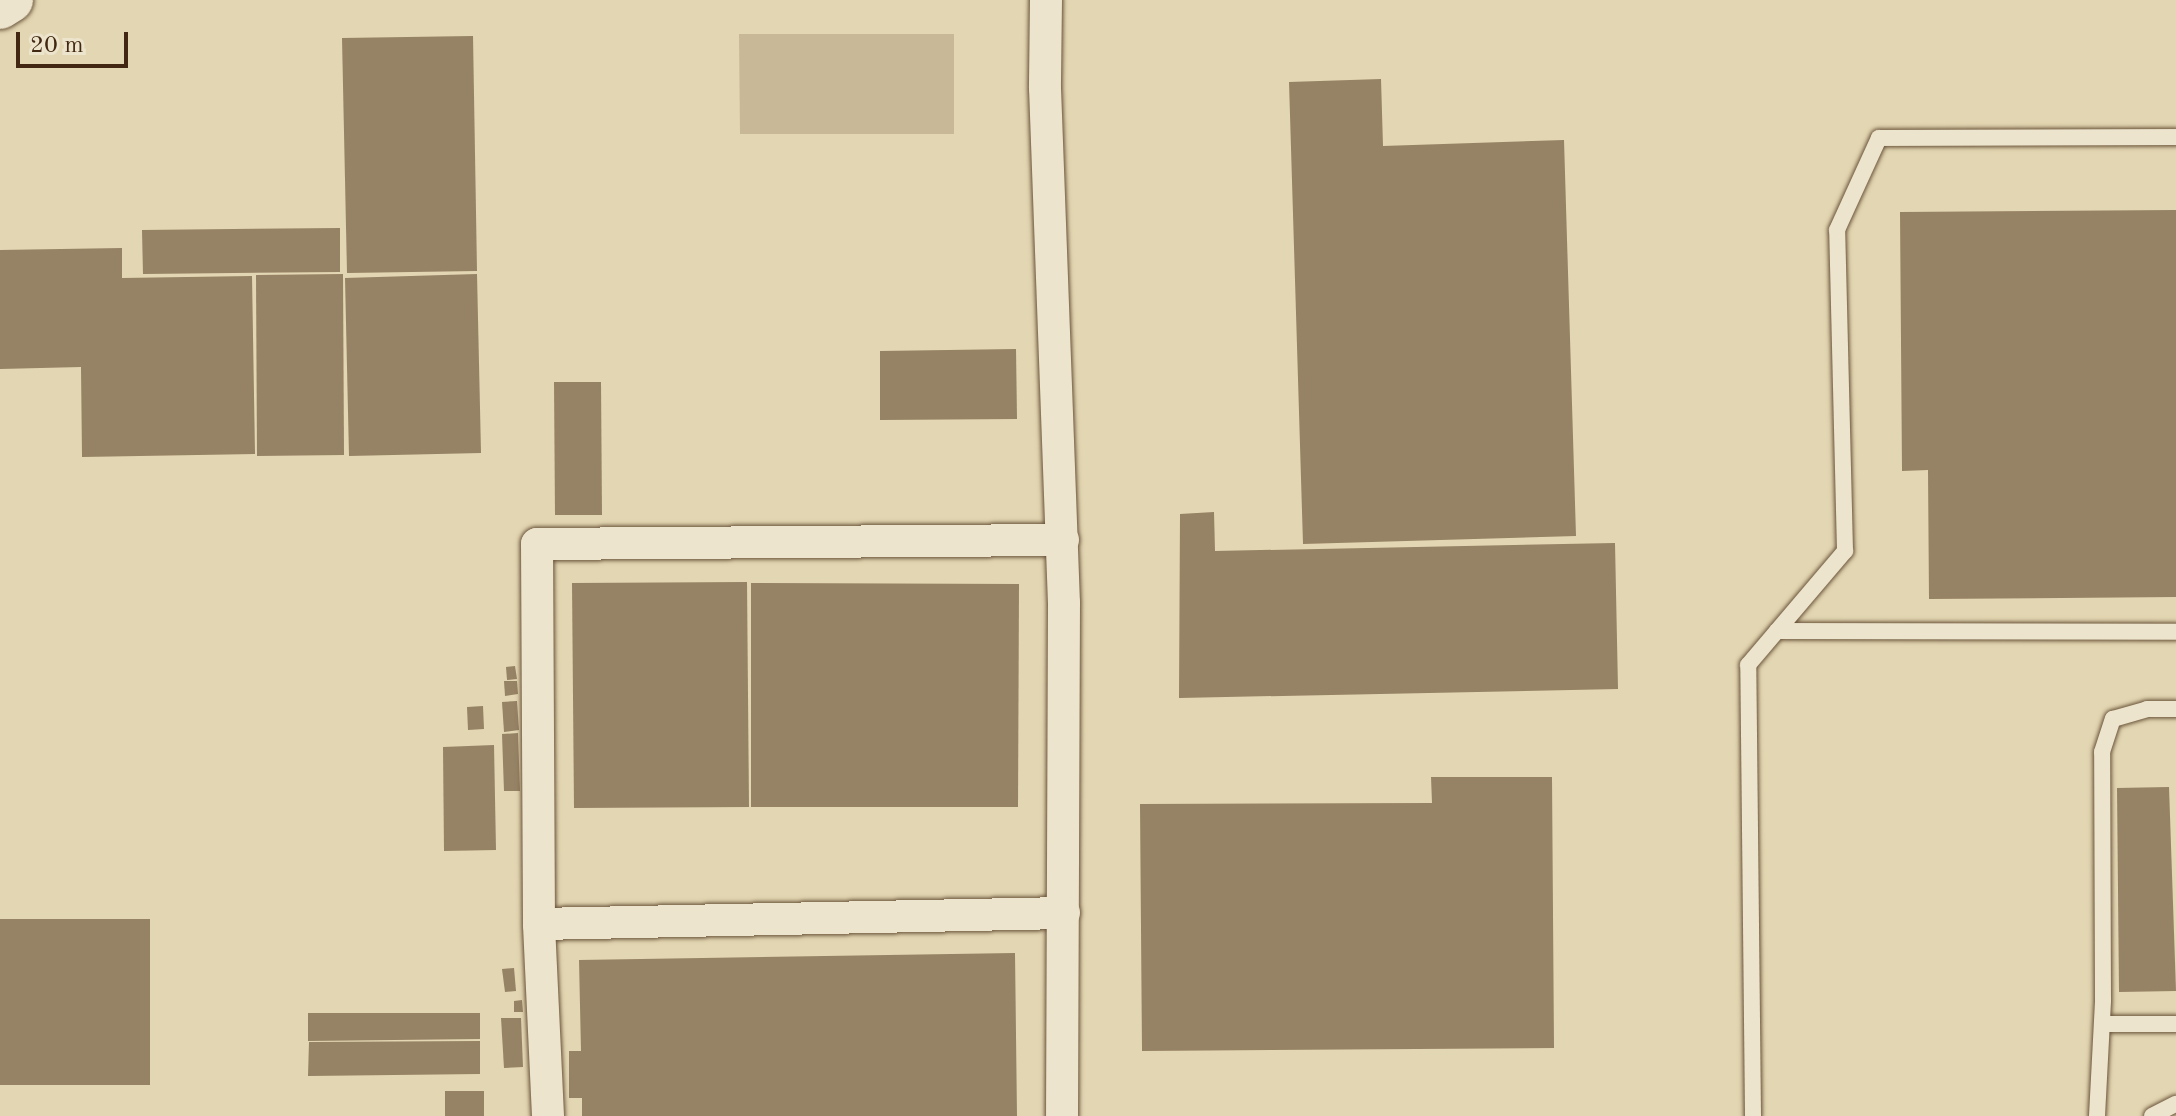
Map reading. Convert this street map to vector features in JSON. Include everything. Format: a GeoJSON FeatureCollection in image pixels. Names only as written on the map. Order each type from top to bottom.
{"type":"FeatureCollection","features":[{"type":"Feature","properties":{"kind":"street"},"geometry":{"type":"LineString","coordinates":[[0,7],[11,0]]}},
{"type":"Feature","properties":{"kind":"street"},"geometry":{"type":"LineString","coordinates":[[1046,0],[1045,88],[1063,540],[1062,1116]]}},
{"type":"Feature","properties":{"kind":"street"},"geometry":{"type":"LineString","coordinates":[[548,1116],[539,924],[537,544],[1063,540]]}},
{"type":"Feature","properties":{"kind":"street"},"geometry":{"type":"LineString","coordinates":[[539,924],[1064,913]]}},
{"type":"Feature","properties":{"kind":"lane"},"geometry":{"type":"LineString","coordinates":[[1753,1116],[1748,665],[1845,551],[1837,230],[1879,138],[2176,137]]}},
{"type":"Feature","properties":{"kind":"lane"},"geometry":{"type":"LineString","coordinates":[[1777,631],[2176,632]]}},
{"type":"Feature","properties":{"kind":"lane"},"geometry":{"type":"LineString","coordinates":[[2097,1116],[2102,1024],[2102,752],[2113,719],[2147,709],[2176,709]]}},
{"type":"Feature","properties":{"kind":"lane"},"geometry":{"type":"LineString","coordinates":[[2102,1024],[2176,1024]]}},
{"type":"Feature","properties":{"kind":"lane"},"geometry":{"type":"LineString","coordinates":[[2152,1116],[2176,1104]]}},
{"type":"Feature","properties":{"kind":"shaded area"},"geometry":{"type":"Polygon","coordinates":[[[739,34],[954,34],[954,134],[740,134],[739,34]]]}},
{"type":"Feature","properties":{"kind":"building"},"geometry":{"type":"Polygon","coordinates":[[[473,36],[477,271],[347,273],[342,38],[473,36]]]}},
{"type":"Feature","properties":{"kind":"building"},"geometry":{"type":"Polygon","coordinates":[[[1381,79],[1383,146],[1564,140],[1576,536],[1303,544],[1289,82],[1381,79]]]}},
{"type":"Feature","properties":{"kind":"building"},"geometry":{"type":"Polygon","coordinates":[[[2176,210],[2176,597],[1929,599],[1928,470],[1902,471],[1900,212],[2176,210]]]}},
{"type":"Feature","properties":{"kind":"building"},"geometry":{"type":"Polygon","coordinates":[[[340,228],[340,272],[143,274],[142,230],[340,228]]]}},
{"type":"Feature","properties":{"kind":"building"},"geometry":{"type":"Polygon","coordinates":[[[122,248],[122,278],[252,276],[255,454],[82,457],[81,367],[0,369],[0,250],[122,248]]]}},
{"type":"Feature","properties":{"kind":"building"},"geometry":{"type":"Polygon","coordinates":[[[343,274],[344,455],[257,456],[256,275],[343,274]]]}},
{"type":"Feature","properties":{"kind":"building"},"geometry":{"type":"Polygon","coordinates":[[[477,274],[481,453],[349,456],[345,278],[477,274]]]}},
{"type":"Feature","properties":{"kind":"building"},"geometry":{"type":"Polygon","coordinates":[[[1016,349],[1017,419],[880,420],[880,351],[1016,349]]]}},
{"type":"Feature","properties":{"kind":"building"},"geometry":{"type":"Polygon","coordinates":[[[554,382],[601,382],[602,515],[555,515],[554,382]]]}},
{"type":"Feature","properties":{"kind":"building"},"geometry":{"type":"Polygon","coordinates":[[[1214,512],[1215,551],[1615,543],[1618,689],[1179,698],[1180,514],[1214,512]]]}},
{"type":"Feature","properties":{"kind":"building"},"geometry":{"type":"Polygon","coordinates":[[[747,582],[749,807],[574,808],[572,583],[747,582]]]}},
{"type":"Feature","properties":{"kind":"building"},"geometry":{"type":"Polygon","coordinates":[[[751,583],[1019,584],[1018,807],[751,807],[751,583]]]}},
{"type":"Feature","properties":{"kind":"building"},"geometry":{"type":"Polygon","coordinates":[[[515,666],[517,679],[507,680],[506,667],[515,666]]]}},
{"type":"Feature","properties":{"kind":"building"},"geometry":{"type":"Polygon","coordinates":[[[504,681],[517,681],[518,694],[505,696],[504,681]]]}},
{"type":"Feature","properties":{"kind":"building"},"geometry":{"type":"Polygon","coordinates":[[[517,701],[519,730],[504,732],[502,702],[517,701]]]}},
{"type":"Feature","properties":{"kind":"building"},"geometry":{"type":"Polygon","coordinates":[[[483,706],[484,729],[468,730],[467,707],[483,706]]]}},
{"type":"Feature","properties":{"kind":"building"},"geometry":{"type":"Polygon","coordinates":[[[518,733],[520,791],[504,791],[502,734],[518,733]]]}},
{"type":"Feature","properties":{"kind":"building"},"geometry":{"type":"Polygon","coordinates":[[[494,745],[496,850],[444,851],[443,747],[494,745]]]}},
{"type":"Feature","properties":{"kind":"building"},"geometry":{"type":"Polygon","coordinates":[[[1431,777],[1552,777],[1554,1048],[1142,1051],[1140,804],[1432,803],[1431,777]]]}},
{"type":"Feature","properties":{"kind":"building"},"geometry":{"type":"Polygon","coordinates":[[[2169,787],[2176,991],[2119,992],[2117,788],[2169,787]]]}},
{"type":"Feature","properties":{"kind":"building"},"geometry":{"type":"Polygon","coordinates":[[[0,919],[150,919],[150,1085],[0,1085],[0,919]]]}},
{"type":"Feature","properties":{"kind":"building"},"geometry":{"type":"Polygon","coordinates":[[[1015,953],[1017,1116],[582,1116],[582,1098],[569,1098],[569,1051],[581,1051],[579,960],[1015,953]]]}},
{"type":"Feature","properties":{"kind":"building"},"geometry":{"type":"Polygon","coordinates":[[[514,968],[516,991],[505,992],[502,969],[514,968]]]}},
{"type":"Feature","properties":{"kind":"building"},"geometry":{"type":"Polygon","coordinates":[[[522,1000],[523,1012],[514,1012],[514,1001],[522,1000]]]}},
{"type":"Feature","properties":{"kind":"building"},"geometry":{"type":"Polygon","coordinates":[[[308,1013],[480,1013],[480,1039],[308,1041],[308,1013]]]}},
{"type":"Feature","properties":{"kind":"building"},"geometry":{"type":"Polygon","coordinates":[[[501,1018],[521,1018],[523,1067],[504,1068],[501,1018]]]}},
{"type":"Feature","properties":{"kind":"building"},"geometry":{"type":"Polygon","coordinates":[[[480,1041],[480,1074],[308,1076],[309,1042],[480,1041]]]}},
{"type":"Feature","properties":{"kind":"building"},"geometry":{"type":"Polygon","coordinates":[[[445,1091],[484,1091],[484,1116],[445,1116],[445,1091]]]}}]}
